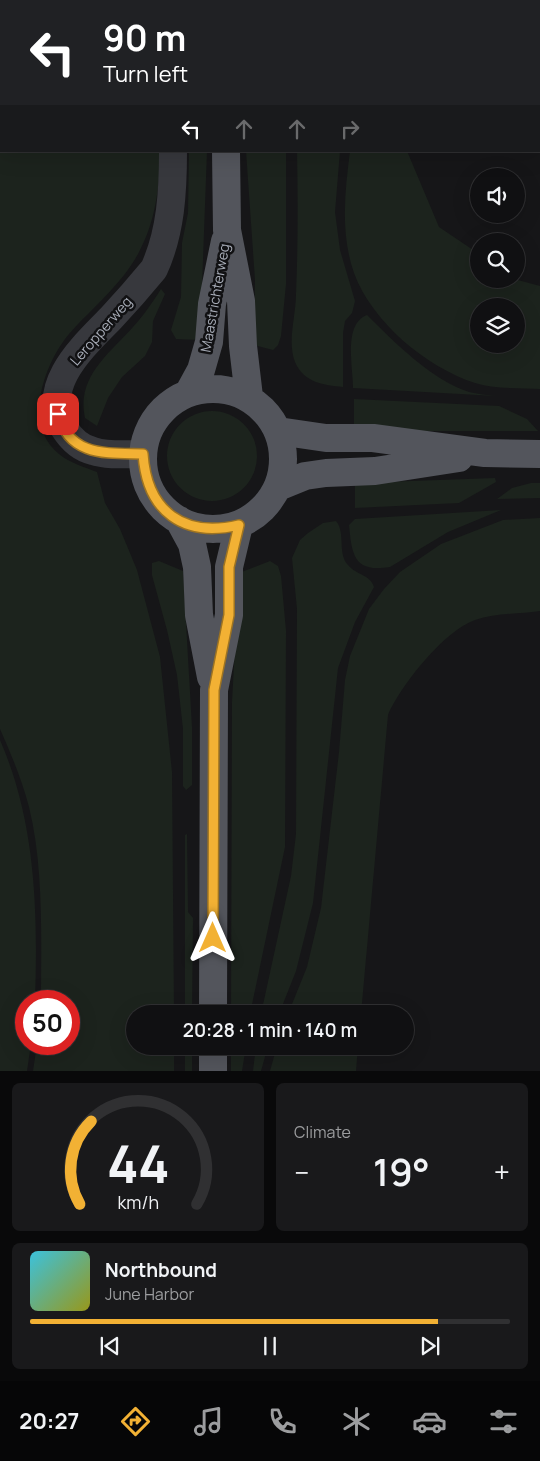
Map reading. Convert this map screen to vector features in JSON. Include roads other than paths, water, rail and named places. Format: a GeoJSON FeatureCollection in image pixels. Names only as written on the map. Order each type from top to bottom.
{"type":"FeatureCollection","features":[{"type":"Feature","properties":{"kind":"main road","name":"Maastrichterweg"},"geometry":{"type":"LineString","coordinates":[[226,152],[227,230],[241,300],[248,397]]}},
{"type":"Feature","properties":{"kind":"main road","name":"Maastrichterweg"},"geometry":{"type":"LineString","coordinates":[[189,392],[201,370],[209,342],[212,304],[227,230]]}},
{"type":"Feature","properties":{"kind":"main road"},"geometry":{"type":"LineString","coordinates":[[217,388],[232,390],[248,397],[270,417],[278,431],[284,455],[283,471],[278,486],[268,503],[258,513],[239,525],[208,529],[195,527],[179,520],[162,507],[152,495],[144,473],[143,454],[146,436],[153,422],[164,409],[189,392],[217,388]]}},
{"type":"Feature","properties":{"kind":"main road"},"geometry":{"type":"LineString","coordinates":[[278,431],[326,438],[374,438],[485,454],[540,454]]}},
{"type":"Feature","properties":{"kind":"main road"},"geometry":{"type":"LineString","coordinates":[[278,486],[305,476],[375,471],[485,454]]}},
{"type":"Feature","properties":{"kind":"main road"},"geometry":{"type":"LineString","coordinates":[[179,520],[192,544],[197,567],[199,615],[214,690]]}},
{"type":"Feature","properties":{"kind":"main road"},"geometry":{"type":"LineString","coordinates":[[213,1005],[214,690],[229,615],[229,567],[239,525]]}},
{"type":"Feature","properties":{"kind":"main road"},"geometry":{"type":"LineString","coordinates":[[213,1055],[213,1071]]}},
{"type":"Feature","properties":{"kind":"street","name":"Leropperweg"},"geometry":{"type":"LineString","coordinates":[[143,454],[101,453],[79,445],[71,438],[60,422],[57,396],[64,375],[77,354],[154,269],[161,255],[174,196],[173,152]]}}]}
